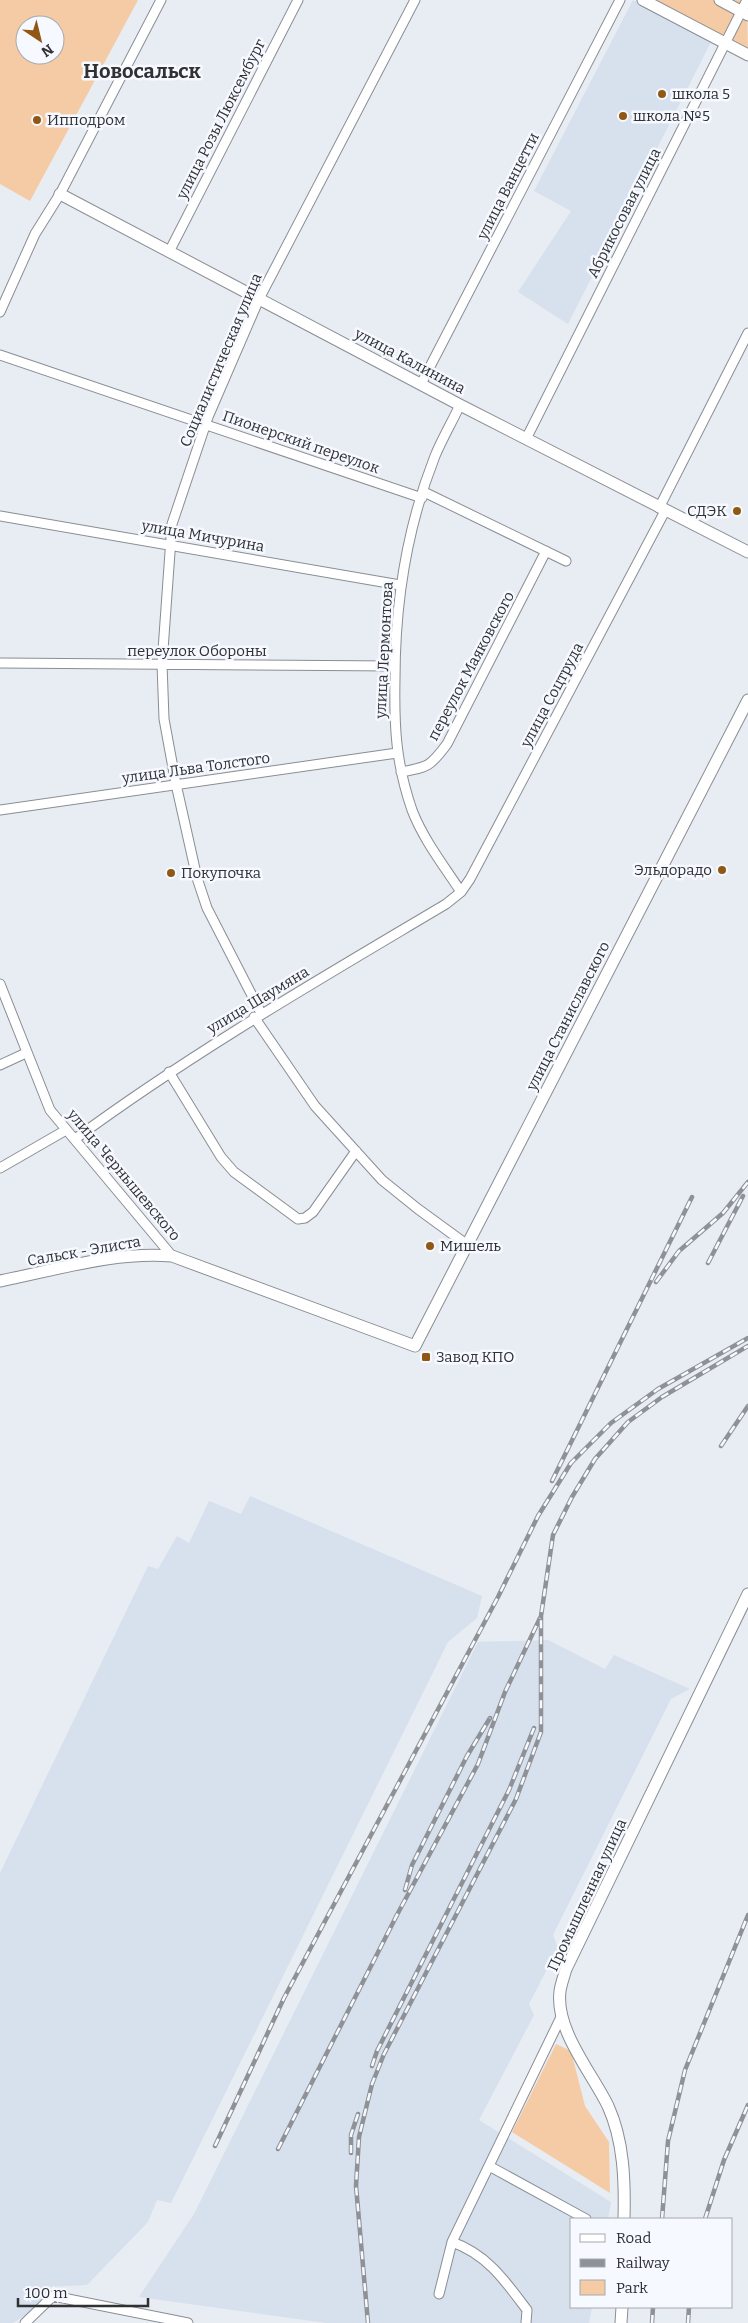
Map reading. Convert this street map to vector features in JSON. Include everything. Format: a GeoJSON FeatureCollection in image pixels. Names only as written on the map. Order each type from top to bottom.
{"type":"FeatureCollection","features":[{"type":"Feature","properties":{"kind":"main road"},"geometry":{"type":"LineString","coordinates":[[644,0],[748,55]]}},
{"type":"Feature","properties":{"kind":"main road"},"geometry":{"type":"LineString","coordinates":[[720,0],[745,13]]}},
{"type":"Feature","properties":{"kind":"main road","name":"улица Калинина"},"geometry":{"type":"LineString","coordinates":[[60,194],[460,405],[748,552]]}},
{"type":"Feature","properties":{"kind":"main road","name":"улица Станиславского"},"geometry":{"type":"LineString","coordinates":[[415,1346],[748,700]]}},
{"type":"Feature","properties":{"kind":"main road","name":"Сальск - Элиста"},"geometry":{"type":"LineString","coordinates":[[0,1281],[114,1258],[152,1254],[172,1256]]}},
{"type":"Feature","properties":{"kind":"main road","name":"улица Чернышевского"},"geometry":{"type":"LineString","coordinates":[[172,1256],[415,1346]]}},
{"type":"Feature","properties":{"kind":"main road","name":"Промышленная улица"},"geometry":{"type":"LineString","coordinates":[[624,2218],[625,2178],[609,2108],[572,2041],[562,2015],[560,1992],[566,1969],[748,1594]]}},
{"type":"Feature","properties":{"kind":"main road"},"geometry":{"type":"LineString","coordinates":[[621,2323],[622,2308]]}},
{"type":"Feature","properties":{"kind":"street"},"geometry":{"type":"LineString","coordinates":[[0,312],[36,234],[60,194],[161,0]]}},
{"type":"Feature","properties":{"kind":"street","name":"улица Розы Люксембург"},"geometry":{"type":"LineString","coordinates":[[169,252],[298,0]]}},
{"type":"Feature","properties":{"kind":"street","name":"Социалистическая улица"},"geometry":{"type":"LineString","coordinates":[[415,0],[259,299],[206,425],[172,524],[162,664],[164,719],[176,784],[207,908],[258,1015],[315,1106],[382,1180],[466,1244]]}},
{"type":"Feature","properties":{"kind":"street","name":"улица Ванцетти"},"geometry":{"type":"LineString","coordinates":[[421,384],[620,0]]}},
{"type":"Feature","properties":{"kind":"street","name":"Абрикосовая улица"},"geometry":{"type":"LineString","coordinates":[[526,439],[726,43],[745,13],[747,0]]}},
{"type":"Feature","properties":{"kind":"street","name":"улица Соцтруда"},"geometry":{"type":"LineString","coordinates":[[461,892],[470,879],[662,509],[748,334]]}},
{"type":"Feature","properties":{"kind":"street","name":"Пионерский переулок"},"geometry":{"type":"LineString","coordinates":[[0,355],[206,425],[423,495]]}},
{"type":"Feature","properties":{"kind":"street","name":"улица Лермонтова"},"geometry":{"type":"LineString","coordinates":[[460,405],[435,456],[400,585],[395,666],[396,753],[401,772],[413,811],[434,850],[461,892]]}},
{"type":"Feature","properties":{"kind":"street"},"geometry":{"type":"LineString","coordinates":[[423,495],[566,561]]}},
{"type":"Feature","properties":{"kind":"street","name":"улица Мичурина"},"geometry":{"type":"LineString","coordinates":[[0,516],[400,585]]}},
{"type":"Feature","properties":{"kind":"street","name":"переулок Маяковского"},"geometry":{"type":"LineString","coordinates":[[401,772],[421,769],[433,763],[447,744],[546,551]]}},
{"type":"Feature","properties":{"kind":"street","name":"переулок Обороны"},"geometry":{"type":"LineString","coordinates":[[0,663],[395,666]]}},
{"type":"Feature","properties":{"kind":"street","name":"улица Льва Толстого"},"geometry":{"type":"LineString","coordinates":[[0,810],[396,753]]}},
{"type":"Feature","properties":{"kind":"street","name":"улица Шаумяна"},"geometry":{"type":"LineString","coordinates":[[75,1139],[169,1072],[258,1015],[446,904],[461,892]]}},
{"type":"Feature","properties":{"kind":"street","name":"улица Чернышевского"},"geometry":{"type":"LineString","coordinates":[[0,984],[50,1110],[172,1256]]}},
{"type":"Feature","properties":{"kind":"street"},"geometry":{"type":"LineString","coordinates":[[0,1065],[26,1052]]}},
{"type":"Feature","properties":{"kind":"street"},"geometry":{"type":"LineString","coordinates":[[169,1072],[221,1157],[234,1172],[298,1219],[305,1218],[313,1212],[356,1150]]}},
{"type":"Feature","properties":{"kind":"street"},"geometry":{"type":"LineString","coordinates":[[0,1168],[66,1130]]}},
{"type":"Feature","properties":{"kind":"street"},"geometry":{"type":"LineString","coordinates":[[439,2294],[452,2242],[562,2015]]}},
{"type":"Feature","properties":{"kind":"street"},"geometry":{"type":"LineString","coordinates":[[489,2166],[586,2218]]}},
{"type":"Feature","properties":{"kind":"street"},"geometry":{"type":"LineString","coordinates":[[452,2242],[464,2246],[485,2259],[503,2277],[527,2310],[526,2323]]}},
{"type":"Feature","properties":{"kind":"street"},"geometry":{"type":"LineString","coordinates":[[25,2323],[53,2296],[188,2323]]}},
{"type":"Feature","properties":{"kind":"shaded area","name":"школа №5"},"geometry":{"type":"Polygon","coordinates":[[[633,0],[712,40],[568,324],[518,292],[571,211],[534,191],[633,0]]]}},
{"type":"Feature","properties":{"kind":"shaded area"},"geometry":{"type":"Polygon","coordinates":[[[250,1496],[482,1596],[477,1618],[448,1642],[171,2203],[157,2200],[148,2222],[87,2285],[46,2287],[39,2307],[13,2323],[0,2323],[0,1873],[148,1566],[158,1569],[177,1536],[189,1543],[209,1501],[241,1514],[250,1496]]]}},
{"type":"Feature","properties":{"kind":"shaded area"},"geometry":{"type":"Polygon","coordinates":[[[548,1640],[605,1669],[614,1655],[690,1689],[671,1699],[553,1935],[558,1948],[529,2004],[534,2015],[479,2120],[611,2202],[608,2218],[570,2218],[570,2308],[592,2308],[589,2323],[326,2323],[139,2297],[194,2214],[478,1642],[548,1640]]]}},
{"type":"Feature","properties":{"kind":"green space","name":"Ипподром"},"geometry":{"type":"Polygon","coordinates":[[[0,0],[138,0],[30,201],[0,184],[0,0]]]}},
{"type":"Feature","properties":{"kind":"green space"},"geometry":{"type":"Polygon","coordinates":[[[643,0],[747,0],[748,56],[643,0]]]}},
{"type":"Feature","properties":{"kind":"green space"},"geometry":{"type":"Polygon","coordinates":[[[556,2044],[571,2051],[585,2106],[609,2142],[610,2193],[512,2132],[556,2044]]]}},
{"type":"Feature","properties":{"kind":"railway"},"geometry":{"type":"LineString","coordinates":[[656,1282],[679,1251],[723,1213],[748,1182]]}},
{"type":"Feature","properties":{"kind":"railway"},"geometry":{"type":"LineString","coordinates":[[708,1263],[743,1196]]}},
{"type":"Feature","properties":{"kind":"railway"},"geometry":{"type":"LineString","coordinates":[[552,1481],[692,1197]]}},
{"type":"Feature","properties":{"kind":"railway"},"geometry":{"type":"LineString","coordinates":[[215,2146],[284,1998],[498,1597],[538,1516],[571,1463],[611,1423],[658,1389],[748,1338]]}},
{"type":"Feature","properties":{"kind":"railway"},"geometry":{"type":"LineString","coordinates":[[368,2323],[356,2186],[359,2137],[372,2084],[384,2054],[516,1799],[541,1732],[541,1616],[553,1535],[572,1497],[595,1459],[628,1422],[662,1397],[748,1346]]}},
{"type":"Feature","properties":{"kind":"railway"},"geometry":{"type":"LineString","coordinates":[[721,1446],[748,1406]]}},
{"type":"Feature","properties":{"kind":"railway"},"geometry":{"type":"LineString","coordinates":[[278,2149],[398,1913],[478,1764],[505,1692],[540,1618]]}},
{"type":"Feature","properties":{"kind":"railway"},"geometry":{"type":"LineString","coordinates":[[405,1890],[412,1865],[467,1756],[490,1718]]}},
{"type":"Feature","properties":{"kind":"railway"},"geometry":{"type":"LineString","coordinates":[[372,2066],[377,2051],[509,1790],[534,1728]]}},
{"type":"Feature","properties":{"kind":"railway"},"geometry":{"type":"LineString","coordinates":[[662,2218],[668,2141],[685,2070],[748,1915]]}},
{"type":"Feature","properties":{"kind":"railway"},"geometry":{"type":"LineString","coordinates":[[705,2218],[724,2160],[748,2105]]}},
{"type":"Feature","properties":{"kind":"railway"},"geometry":{"type":"LineString","coordinates":[[351,2153],[351,2135],[358,2114]]}},
{"type":"Feature","properties":{"kind":"railway"},"geometry":{"type":"LineString","coordinates":[[652,2323],[653,2308]]}},
{"type":"Feature","properties":{"kind":"railway"},"geometry":{"type":"LineString","coordinates":[[688,2323],[689,2308]]}},
{"type":"Feature","properties":{"kind":"place","name":"школа 5"},"geometry":{"type":"Point","coordinates":[662,94]}},
{"type":"Feature","properties":{"kind":"place","name":"школа №5"},"geometry":{"type":"Point","coordinates":[623,116]}},
{"type":"Feature","properties":{"kind":"place","name":"Ипподром"},"geometry":{"type":"Point","coordinates":[37,120]}},
{"type":"Feature","properties":{"kind":"place","name":"СДЭК"},"geometry":{"type":"Point","coordinates":[737,511]}},
{"type":"Feature","properties":{"kind":"place","name":"Эльдорадо"},"geometry":{"type":"Point","coordinates":[722,870]}},
{"type":"Feature","properties":{"kind":"place","name":"Покупочка"},"geometry":{"type":"Point","coordinates":[171,873]}},
{"type":"Feature","properties":{"kind":"place","name":"Мишель"},"geometry":{"type":"Point","coordinates":[430,1246]}},
{"type":"Feature","properties":{"kind":"place","name":"Завод КПО"},"geometry":{"type":"Point","coordinates":[426,1357]}},
{"type":"Feature","properties":{"kind":"district","name":"Новосальск"},"geometry":{"type":"Point","coordinates":[142,71]}}]}
